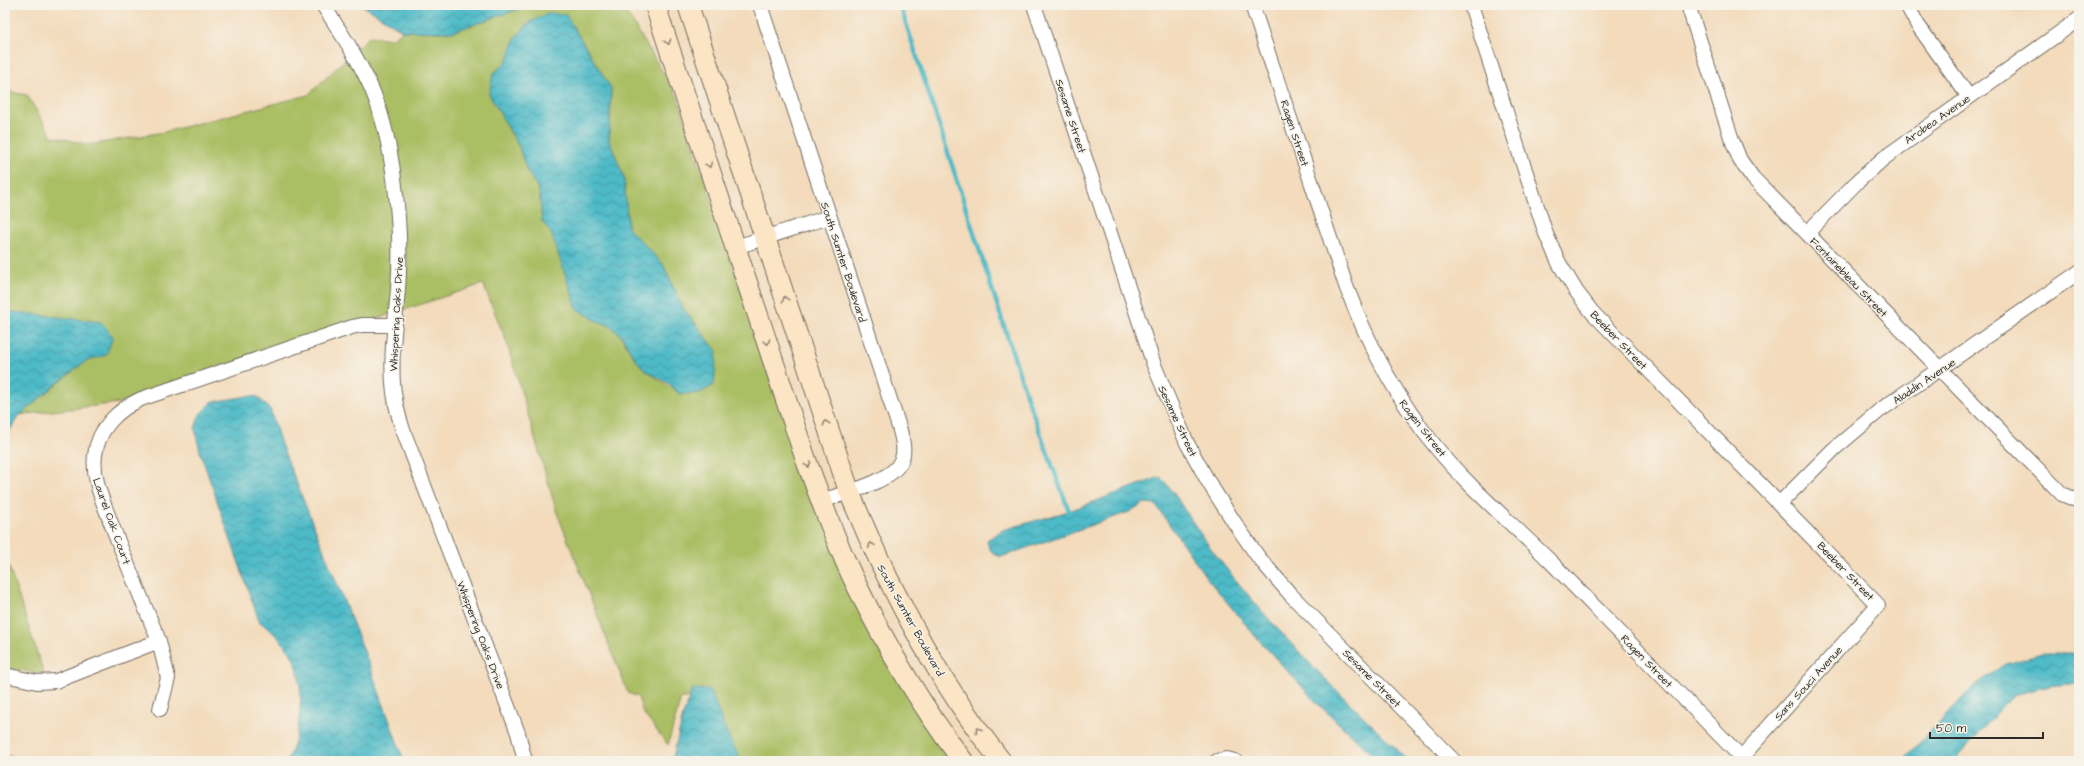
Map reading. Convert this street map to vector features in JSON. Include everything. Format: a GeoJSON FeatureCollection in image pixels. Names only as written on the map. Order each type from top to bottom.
{"type":"FeatureCollection","features":[{"type":"Feature","properties":{"kind":"main road"},"geometry":{"type":"LineString","coordinates":[[655,5],[821,500],[856,584],[886,642],[915,692],[963,761]]}},
{"type":"Feature","properties":{"kind":"main road","name":"South Sumter Boulevard"},"geometry":{"type":"LineString","coordinates":[[688,5],[849,491],[885,575],[921,644],[966,714],[1001,761]]}},
{"type":"Feature","properties":{"kind":"street","name":"Whispering Oaks Drive"},"geometry":{"type":"LineString","coordinates":[[324,5],[365,75],[373,92],[385,130],[399,235],[398,284],[392,356],[393,384],[403,430],[508,707],[525,761]]}},
{"type":"Feature","properties":{"kind":"street","name":"South Sumter Boulevard"},"geometry":{"type":"LineString","coordinates":[[760,5],[899,427],[903,446],[901,461],[892,472],[880,480],[821,500]]}},
{"type":"Feature","properties":{"kind":"street","name":"Sesame Street"},"geometry":{"type":"LineString","coordinates":[[1034,5],[1154,365],[1187,443],[1209,483],[1255,552],[1291,595],[1454,761]]}},
{"type":"Feature","properties":{"kind":"street","name":"Ragen Street"},"geometry":{"type":"LineString","coordinates":[[1252,5],[1346,286],[1369,343],[1399,398],[1435,447],[1529,540],[1739,759]]}},
{"type":"Feature","properties":{"kind":"street","name":"Beeber Street"},"geometry":{"type":"LineString","coordinates":[[1471,5],[1546,234],[1559,264],[1576,292],[1609,330],[1780,502],[1878,605]]}},
{"type":"Feature","properties":{"kind":"street","name":"Fontainebleau Street"},"geometry":{"type":"LineString","coordinates":[[1688,5],[1740,160],[1753,178],[2062,494],[2079,502]]}},
{"type":"Feature","properties":{"kind":"street"},"geometry":{"type":"LineString","coordinates":[[1906,5],[1917,24],[1969,97]]}},
{"type":"Feature","properties":{"kind":"street","name":"Arobea Avenue"},"geometry":{"type":"LineString","coordinates":[[1807,234],[1856,183],[1884,158],[2079,19]]}},
{"type":"Feature","properties":{"kind":"street"},"geometry":{"type":"LineString","coordinates":[[736,247],[829,216]]}},
{"type":"Feature","properties":{"kind":"street","name":"Aladdin Avenue"},"geometry":{"type":"LineString","coordinates":[[1780,502],[1855,430],[2079,272]]}},
{"type":"Feature","properties":{"kind":"street","name":"Laurel Oak Court"},"geometry":{"type":"LineString","coordinates":[[160,709],[168,678],[159,641],[120,546],[96,481],[95,455],[101,436],[107,425],[121,410],[141,399],[352,327],[362,325],[395,325]]}},
{"type":"Feature","properties":{"kind":"street","name":"Sans Souci Avenue"},"geometry":{"type":"LineString","coordinates":[[1739,759],[1878,605]]}},
{"type":"Feature","properties":{"kind":"street"},"geometry":{"type":"LineString","coordinates":[[5,675],[37,682],[56,681],[159,641]]}},
{"type":"Feature","properties":{"kind":"street"},"geometry":{"type":"LineString","coordinates":[[1217,761],[1227,759],[1235,761]]}},
{"type":"Feature","properties":{"kind":"green space"},"geometry":{"type":"Polygon","coordinates":[[[530,5],[622,5],[677,95],[798,462],[953,761],[733,761],[697,697],[681,698],[668,745],[643,713],[638,697],[628,693],[557,513],[506,340],[483,284],[119,403],[19,415],[71,373],[23,406],[5,433],[5,91],[27,95],[52,136],[89,145],[164,132],[308,95],[370,36],[391,39],[403,31],[440,32],[472,25],[530,5]],[[516,37],[507,61],[501,67],[494,102],[519,147],[527,171],[539,190],[542,221],[551,233],[597,321],[607,325],[620,335],[638,362],[649,373],[680,394],[700,329],[682,307],[663,264],[628,228],[624,177],[609,140],[611,88],[516,37]]]}},
{"type":"Feature","properties":{"kind":"green space"},"geometry":{"type":"Polygon","coordinates":[[[5,555],[44,674],[5,668],[5,555]]]}},
{"type":"Feature","properties":{"kind":"green space"},"geometry":{"type":"Polygon","coordinates":[[[5,755],[39,761],[5,761],[5,755]]]}},
{"type":"Feature","properties":{"kind":"water"},"geometry":{"type":"Polygon","coordinates":[[[362,5],[530,5],[452,32],[403,31],[362,5]]]}},
{"type":"Feature","properties":{"kind":"water"},"geometry":{"type":"Polygon","coordinates":[[[550,13],[566,15],[611,88],[609,140],[624,177],[628,228],[663,264],[682,307],[717,351],[714,385],[700,393],[680,394],[668,383],[645,370],[635,359],[622,336],[610,325],[597,321],[577,309],[551,233],[542,221],[539,190],[527,171],[519,147],[489,94],[493,74],[507,61],[516,37],[530,22],[550,13]]]}},
{"type":"Feature","properties":{"kind":"water"},"geometry":{"type":"Polygon","coordinates":[[[5,311],[101,322],[113,337],[106,355],[86,361],[54,386],[18,417],[5,438],[5,311]]]}},
{"type":"Feature","properties":{"kind":"water"},"geometry":{"type":"Polygon","coordinates":[[[248,396],[258,397],[270,409],[281,444],[366,656],[404,761],[287,761],[292,751],[299,723],[300,692],[296,665],[291,654],[284,645],[259,621],[200,452],[195,428],[200,414],[212,402],[248,396]]]}},
{"type":"Feature","properties":{"kind":"water"},"geometry":{"type":"Polygon","coordinates":[[[1160,477],[1173,493],[1217,557],[1264,614],[1325,678],[1409,761],[1379,761],[1317,703],[1256,637],[1206,577],[1155,504],[1144,503],[1129,512],[1001,557],[993,553],[988,546],[987,540],[1003,530],[1069,511],[1160,477]]]}},
{"type":"Feature","properties":{"kind":"water"},"geometry":{"type":"Polygon","coordinates":[[[2042,654],[2079,654],[2079,683],[2050,686],[2013,695],[1954,761],[1902,761],[1974,686],[2006,664],[2042,654]]]}},
{"type":"Feature","properties":{"kind":"water"},"geometry":{"type":"Polygon","coordinates":[[[692,689],[710,690],[728,736],[742,761],[672,761],[683,716],[692,689]]]}},
{"type":"Feature","properties":{"kind":"waterway"},"geometry":{"type":"LineString","coordinates":[[900,5],[1028,400],[1069,511]]}}]}
